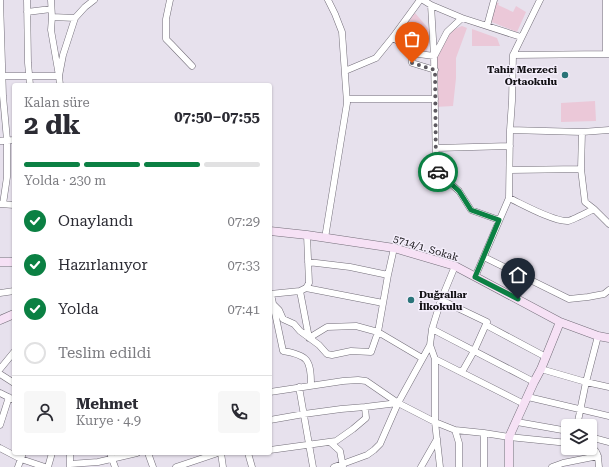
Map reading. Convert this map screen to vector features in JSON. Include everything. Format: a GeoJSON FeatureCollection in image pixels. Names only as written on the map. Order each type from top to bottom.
{"type":"FeatureCollection","features":[{"type":"Feature","properties":{"kind":"main road","name":"5714/1. Sokak"},"geometry":{"type":"LineString","coordinates":[[272,231],[394,248],[455,266],[560,322],[598,336],[609,338]]}},
{"type":"Feature","properties":{"kind":"main road"},"geometry":{"type":"LineString","coordinates":[[0,262],[12,262]]}},
{"type":"Feature","properties":{"kind":"main road"},"geometry":{"type":"LineString","coordinates":[[0,320],[12,315]]}},
{"type":"Feature","properties":{"kind":"main road"},"geometry":{"type":"LineString","coordinates":[[510,467],[509,437],[546,357],[560,322]]}},
{"type":"Feature","properties":{"kind":"street"},"geometry":{"type":"LineString","coordinates":[[0,0],[2,76],[7,140],[7,177],[2,204],[12,205]]}},
{"type":"Feature","properties":{"kind":"street"},"geometry":{"type":"LineString","coordinates":[[27,0],[30,83]]}},
{"type":"Feature","properties":{"kind":"street"},"geometry":{"type":"LineString","coordinates":[[51,0],[51,30],[60,83]]}},
{"type":"Feature","properties":{"kind":"street"},"geometry":{"type":"LineString","coordinates":[[59,76],[63,55],[76,18],[85,7],[94,0]]}},
{"type":"Feature","properties":{"kind":"street"},"geometry":{"type":"LineString","coordinates":[[170,0],[166,19],[166,39],[192,66]]}},
{"type":"Feature","properties":{"kind":"street"},"geometry":{"type":"LineString","coordinates":[[325,238],[346,113],[342,32],[328,0]]}},
{"type":"Feature","properties":{"kind":"street"},"geometry":{"type":"LineString","coordinates":[[344,70],[376,58],[421,0],[462,18],[522,37]]}},
{"type":"Feature","properties":{"kind":"street"},"geometry":{"type":"LineString","coordinates":[[487,26],[494,0]]}},
{"type":"Feature","properties":{"kind":"street"},"geometry":{"type":"LineString","coordinates":[[475,277],[509,198],[513,55],[540,0]]}},
{"type":"Feature","properties":{"kind":"street"},"geometry":{"type":"LineString","coordinates":[[513,55],[608,54],[606,0]]}},
{"type":"Feature","properties":{"kind":"street"},"geometry":{"type":"LineString","coordinates":[[431,5],[435,70],[436,171],[459,191],[471,210],[499,220]]}},
{"type":"Feature","properties":{"kind":"street"},"geometry":{"type":"LineString","coordinates":[[27,12],[51,9]]}},
{"type":"Feature","properties":{"kind":"street"},"geometry":{"type":"LineString","coordinates":[[52,17],[76,18]]}},
{"type":"Feature","properties":{"kind":"street"},"geometry":{"type":"LineString","coordinates":[[434,56],[447,32],[462,18]]}},
{"type":"Feature","properties":{"kind":"street"},"geometry":{"type":"LineString","coordinates":[[393,37],[411,53],[434,56]]}},
{"type":"Feature","properties":{"kind":"street"},"geometry":{"type":"LineString","coordinates":[[411,53],[412,63],[435,70]]}},
{"type":"Feature","properties":{"kind":"street"},"geometry":{"type":"LineString","coordinates":[[2,76],[59,76]]}},
{"type":"Feature","properties":{"kind":"street"},"geometry":{"type":"LineString","coordinates":[[346,99],[435,99]]}},
{"type":"Feature","properties":{"kind":"street"},"geometry":{"type":"LineString","coordinates":[[510,130],[582,132],[609,130]]}},
{"type":"Feature","properties":{"kind":"street"},"geometry":{"type":"LineString","coordinates":[[582,132],[581,169],[586,202],[609,224]]}},
{"type":"Feature","properties":{"kind":"street"},"geometry":{"type":"LineString","coordinates":[[0,141],[12,140]]}},
{"type":"Feature","properties":{"kind":"street"},"geometry":{"type":"LineString","coordinates":[[436,148],[510,146]]}},
{"type":"Feature","properties":{"kind":"street"},"geometry":{"type":"LineString","coordinates":[[510,170],[581,169]]}},
{"type":"Feature","properties":{"kind":"street"},"geometry":{"type":"LineString","coordinates":[[509,198],[558,220],[568,221],[594,209]]}},
{"type":"Feature","properties":{"kind":"street"},"geometry":{"type":"LineString","coordinates":[[306,288],[308,283],[307,235]]}},
{"type":"Feature","properties":{"kind":"street"},"geometry":{"type":"LineString","coordinates":[[273,304],[279,310],[283,319],[294,324],[319,345],[327,354],[332,355],[352,351],[371,352],[378,332],[394,248]]}},
{"type":"Feature","properties":{"kind":"street"},"geometry":{"type":"LineString","coordinates":[[484,257],[570,299],[604,294],[609,290]]}},
{"type":"Feature","properties":{"kind":"street"},"geometry":{"type":"LineString","coordinates":[[308,262],[350,267],[388,275]]}},
{"type":"Feature","properties":{"kind":"street"},"geometry":{"type":"LineString","coordinates":[[334,467],[367,455],[380,444],[398,403],[430,344],[432,329],[455,266]]}},
{"type":"Feature","properties":{"kind":"street"},"geometry":{"type":"LineString","coordinates":[[272,294],[300,291],[306,288],[383,303]]}},
{"type":"Feature","properties":{"kind":"street"},"geometry":{"type":"LineString","coordinates":[[0,293],[12,291]]}},
{"type":"Feature","properties":{"kind":"street"},"geometry":{"type":"LineString","coordinates":[[300,291],[309,338]]}},
{"type":"Feature","properties":{"kind":"street"},"geometry":{"type":"LineString","coordinates":[[272,299],[283,351],[297,353],[310,365],[311,385]]}},
{"type":"Feature","properties":{"kind":"street"},"geometry":{"type":"LineString","coordinates":[[442,300],[488,322],[462,372]]}},
{"type":"Feature","properties":{"kind":"street"},"geometry":{"type":"LineString","coordinates":[[486,325],[546,357]]}},
{"type":"Feature","properties":{"kind":"street"},"geometry":{"type":"LineString","coordinates":[[309,338],[327,327],[356,326],[378,332],[422,358]]}},
{"type":"Feature","properties":{"kind":"street"},"geometry":{"type":"LineString","coordinates":[[432,329],[534,382]]}},
{"type":"Feature","properties":{"kind":"street"},"geometry":{"type":"LineString","coordinates":[[578,419],[598,336]]}},
{"type":"Feature","properties":{"kind":"street"},"geometry":{"type":"LineString","coordinates":[[430,344],[435,359],[435,422],[440,467]]}},
{"type":"Feature","properties":{"kind":"street"},"geometry":{"type":"LineString","coordinates":[[0,369],[12,354]]}},
{"type":"Feature","properties":{"kind":"street"},"geometry":{"type":"LineString","coordinates":[[435,359],[526,400],[580,409],[609,416]]}},
{"type":"Feature","properties":{"kind":"street"},"geometry":{"type":"LineString","coordinates":[[541,368],[586,382],[609,387]]}},
{"type":"Feature","properties":{"kind":"street"},"geometry":{"type":"LineString","coordinates":[[0,374],[12,381]]}},
{"type":"Feature","properties":{"kind":"street"},"geometry":{"type":"LineString","coordinates":[[272,390],[358,380],[366,381],[398,403],[435,422],[455,430],[561,442]]}},
{"type":"Feature","properties":{"kind":"street"},"geometry":{"type":"LineString","coordinates":[[298,387],[313,467]]}},
{"type":"Feature","properties":{"kind":"street"},"geometry":{"type":"LineString","coordinates":[[0,393],[12,398],[1,417],[0,425]]}},
{"type":"Feature","properties":{"kind":"street"},"geometry":{"type":"LineString","coordinates":[[272,420],[341,409],[398,403]]}},
{"type":"Feature","properties":{"kind":"street"},"geometry":{"type":"LineString","coordinates":[[272,450],[336,441],[354,429],[366,418],[365,407]]}},
{"type":"Feature","properties":{"kind":"street"},"geometry":{"type":"LineString","coordinates":[[517,422],[561,430]]}},
{"type":"Feature","properties":{"kind":"street"},"geometry":{"type":"LineString","coordinates":[[455,430],[459,443],[459,467]]}},
{"type":"Feature","properties":{"kind":"street"},"geometry":{"type":"LineString","coordinates":[[484,433],[484,467]]}},
{"type":"Feature","properties":{"kind":"street"},"geometry":{"type":"LineString","coordinates":[[421,467],[437,438]]}},
{"type":"Feature","properties":{"kind":"street"},"geometry":{"type":"LineString","coordinates":[[597,439],[609,442]]}},
{"type":"Feature","properties":{"kind":"street"},"geometry":{"type":"LineString","coordinates":[[330,442],[340,451],[342,465]]}},
{"type":"Feature","properties":{"kind":"street"},"geometry":{"type":"LineString","coordinates":[[0,448],[12,452]]}},
{"type":"Feature","properties":{"kind":"street"},"geometry":{"type":"LineString","coordinates":[[48,467],[51,455]]}},
{"type":"Feature","properties":{"kind":"street"},"geometry":{"type":"LineString","coordinates":[[70,455],[70,466],[98,462],[111,456],[114,467]]}},
{"type":"Feature","properties":{"kind":"street"},"geometry":{"type":"LineString","coordinates":[[149,455],[153,467]]}},
{"type":"Feature","properties":{"kind":"street"},"geometry":{"type":"LineString","coordinates":[[176,467],[213,455]]}},
{"type":"Feature","properties":{"kind":"street"},"geometry":{"type":"LineString","coordinates":[[220,455],[223,467]]}},
{"type":"Feature","properties":{"kind":"street"},"geometry":{"type":"LineString","coordinates":[[249,455],[252,467]]}},
{"type":"Feature","properties":{"kind":"street"},"geometry":{"type":"LineString","coordinates":[[18,467],[22,456],[44,467]]}},
{"type":"Feature","properties":{"kind":"street"},"geometry":{"type":"LineString","coordinates":[[552,467],[598,456],[599,467]]}},
{"type":"Feature","properties":{"kind":"shaded area"},"geometry":{"type":"Polygon","coordinates":[[[494,2],[499,3],[498,5],[513,12],[516,6],[526,12],[517,32],[489,21],[494,2]]]}},
{"type":"Feature","properties":{"kind":"shaded area"},"geometry":{"type":"Polygon","coordinates":[[[415,13],[433,34],[425,55],[411,53],[395,39],[415,13]]]}},
{"type":"Feature","properties":{"kind":"shaded area"},"geometry":{"type":"Polygon","coordinates":[[[462,26],[467,28],[456,58],[456,78],[453,106],[435,107],[434,56],[450,31],[462,26]]]}},
{"type":"Feature","properties":{"kind":"shaded area"},"geometry":{"type":"Polygon","coordinates":[[[472,29],[497,38],[500,46],[472,46],[472,29]]]}},
{"type":"Feature","properties":{"kind":"shaded area"},"geometry":{"type":"Polygon","coordinates":[[[595,101],[596,121],[561,122],[561,103],[595,101]]]}},
{"type":"Feature","properties":{"kind":"way so far"},"geometry":{"type":"LineString","coordinates":[[412,63],[435,70],[436,171],[438,172]]}},
{"type":"Feature","properties":{"kind":"place","name":"Tahir Merzeci Ortaokulu"},"geometry":{"type":"Point","coordinates":[565,75]}},
{"type":"Feature","properties":{"kind":"place","name":"Duğrallar İlkokulu"},"geometry":{"type":"Point","coordinates":[411,300]}},
{"type":"Feature","properties":{"kind":"route"},"geometry":{"type":"LineString","coordinates":[[438,172],[459,191],[471,210],[499,220],[475,277],[518,299]]}}]}
